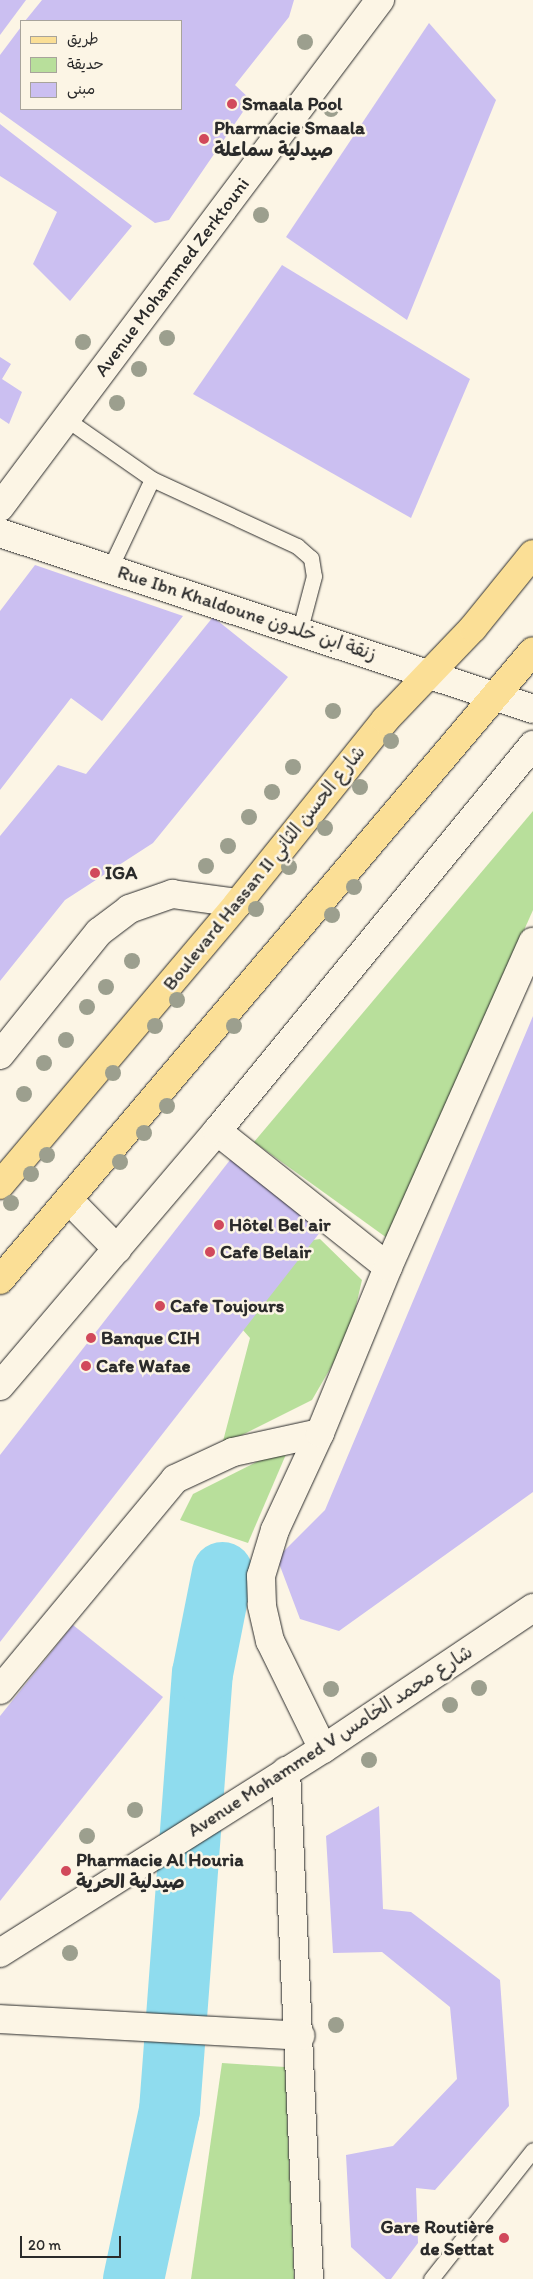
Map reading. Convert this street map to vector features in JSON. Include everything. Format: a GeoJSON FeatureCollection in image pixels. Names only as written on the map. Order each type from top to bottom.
{"type":"FeatureCollection","features":[{"type":"Feature","properties":{"kind":"main road","name":"Boulevard Hassan II شارع الحسن الثاني"},"geometry":{"type":"LineString","coordinates":[[0,1185],[238,903],[385,720],[473,628],[533,554]]}},
{"type":"Feature","properties":{"kind":"main road"},"geometry":{"type":"LineString","coordinates":[[0,1280],[533,651]]}},
{"type":"Feature","properties":{"kind":"street","name":"Avenue Mohammed Zerktouni"},"geometry":{"type":"LineString","coordinates":[[0,507],[380,0]]}},
{"type":"Feature","properties":{"kind":"street","name":"Rue Ibn Khaldoune زنقة ابن خلدون"},"geometry":{"type":"LineString","coordinates":[[0,533],[429,672],[533,708]]}},
{"type":"Feature","properties":{"kind":"street"},"geometry":{"type":"LineString","coordinates":[[0,1386],[217,1131],[533,745]]}},
{"type":"Feature","properties":{"kind":"street"},"geometry":{"type":"LineString","coordinates":[[0,1055],[99,932],[129,909],[172,894],[238,903]]}},
{"type":"Feature","properties":{"kind":"street"},"geometry":{"type":"LineString","coordinates":[[323,1749],[270,1641],[261,1576],[276,1530],[320,1433],[388,1266],[533,942]]}},
{"type":"Feature","properties":{"kind":"street"},"geometry":{"type":"LineString","coordinates":[[217,1131],[388,1266]]}},
{"type":"Feature","properties":{"kind":"street"},"geometry":{"type":"LineString","coordinates":[[69,1200],[117,1249]]}},
{"type":"Feature","properties":{"kind":"street"},"geometry":{"type":"LineString","coordinates":[[0,1690],[175,1479],[233,1452],[320,1433]]}},
{"type":"Feature","properties":{"kind":"street","name":"Avenue Mohammed V شارع محمد الخامس"},"geometry":{"type":"LineString","coordinates":[[0,1953],[323,1749],[533,1608]]}},
{"type":"Feature","properties":{"kind":"street"},"geometry":{"type":"LineString","coordinates":[[275,1778],[300,2036],[309,2279]]}},
{"type":"Feature","properties":{"kind":"street"},"geometry":{"type":"LineString","coordinates":[[0,2019],[300,2036]]}},
{"type":"Feature","properties":{"kind":"lane"},"geometry":{"type":"LineString","coordinates":[[66,419],[152,479],[297,546],[311,558],[314,576],[300,630]]}},
{"type":"Feature","properties":{"kind":"lane"},"geometry":{"type":"LineString","coordinates":[[110,568],[152,479]]}},
{"type":"Feature","properties":{"kind":"lane"},"geometry":{"type":"LineString","coordinates":[[431,2279],[532,2151]]}},
{"type":"Feature","properties":{"kind":"green space"},"geometry":{"type":"Polygon","coordinates":[[[533,811],[533,910],[387,1238],[254,1142],[533,811]]]}},
{"type":"Feature","properties":{"kind":"green space"},"geometry":{"type":"Polygon","coordinates":[[[320,1239],[362,1280],[349,1336],[312,1400],[222,1445],[250,1338],[242,1329],[300,1242],[320,1239]]]}},
{"type":"Feature","properties":{"kind":"green space"},"geometry":{"type":"Polygon","coordinates":[[[290,1445],[248,1543],[180,1520],[193,1494],[290,1445]]]}},
{"type":"Feature","properties":{"kind":"green space"},"geometry":{"type":"Polygon","coordinates":[[[222,2063],[285,2067],[294,2279],[191,2279],[222,2063]]]}},
{"type":"Feature","properties":{"kind":"building"},"geometry":{"type":"Polygon","coordinates":[[[0,0],[26,0],[0,35],[0,0]]]}},
{"type":"Feature","properties":{"kind":"building"},"geometry":{"type":"Polygon","coordinates":[[[42,0],[294,0],[289,17],[235,85],[251,100],[169,220],[155,223],[0,112],[0,55],[20,28],[20,110],[182,110],[182,20],[26,20],[42,0]]]}},
{"type":"Feature","properties":{"kind":"building"},"geometry":{"type":"Polygon","coordinates":[[[429,23],[496,100],[407,320],[286,237],[429,23]]]}},
{"type":"Feature","properties":{"kind":"building"},"geometry":{"type":"Polygon","coordinates":[[[0,124],[132,226],[70,301],[33,264],[57,212],[0,176],[0,124]]]}},
{"type":"Feature","properties":{"kind":"building"},"geometry":{"type":"Polygon","coordinates":[[[282,265],[470,379],[411,518],[193,394],[282,265]]]}},
{"type":"Feature","properties":{"kind":"building"},"geometry":{"type":"Polygon","coordinates":[[[0,357],[11,364],[2,379],[22,392],[9,424],[0,418],[0,357]]]}},
{"type":"Feature","properties":{"kind":"building"},"geometry":{"type":"Polygon","coordinates":[[[35,565],[183,616],[102,721],[71,698],[0,790],[0,611],[35,565]]]}},
{"type":"Feature","properties":{"kind":"building"},"geometry":{"type":"Polygon","coordinates":[[[213,617],[288,677],[153,843],[65,900],[0,981],[0,836],[58,765],[86,774],[213,617]]]}},
{"type":"Feature","properties":{"kind":"building"},"geometry":{"type":"Polygon","coordinates":[[[533,1016],[533,1492],[339,1631],[300,1619],[277,1558],[325,1510],[533,1016]]]}},
{"type":"Feature","properties":{"kind":"building"},"geometry":{"type":"Polygon","coordinates":[[[237,1151],[328,1222],[0,1642],[0,1455],[237,1151]]]}},
{"type":"Feature","properties":{"kind":"building"},"geometry":{"type":"Polygon","coordinates":[[[73,1625],[163,1697],[0,1901],[0,1716],[73,1625]]]}},
{"type":"Feature","properties":{"kind":"building"},"geometry":{"type":"Polygon","coordinates":[[[379,1806],[383,1909],[411,1912],[500,1980],[509,2106],[435,2190],[416,2188],[418,2243],[391,2279],[386,2279],[351,2247],[346,2155],[393,2146],[457,2079],[450,2007],[382,1952],[333,1953],[326,1836],[379,1806]]]}},
{"type":"Feature","properties":{"kind":"waterway"},"geometry":{"type":"LineString","coordinates":[[133,2279],[169,2110],[202,1673],[222,1572]]}},
{"type":"Feature","properties":{"kind":"place","name":"Smaala Pool"},"geometry":{"type":"Point","coordinates":[232,104]}},
{"type":"Feature","properties":{"kind":"place","name":"Pharmacie Smaala صيدلية سماعلة"},"geometry":{"type":"Point","coordinates":[204,139]}},
{"type":"Feature","properties":{"kind":"place","name":"IGA"},"geometry":{"type":"Point","coordinates":[95,873]}},
{"type":"Feature","properties":{"kind":"place","name":"Hôtel Bel air"},"geometry":{"type":"Point","coordinates":[219,1225]}},
{"type":"Feature","properties":{"kind":"place","name":"Cafe Belair"},"geometry":{"type":"Point","coordinates":[210,1252]}},
{"type":"Feature","properties":{"kind":"place","name":"Cafe Toujours"},"geometry":{"type":"Point","coordinates":[160,1306]}},
{"type":"Feature","properties":{"kind":"place","name":"Banque CIH"},"geometry":{"type":"Point","coordinates":[91,1338]}},
{"type":"Feature","properties":{"kind":"place","name":"Cafe Wafae"},"geometry":{"type":"Point","coordinates":[86,1366]}},
{"type":"Feature","properties":{"kind":"place","name":"Pharmacie Al Houria صيدلية الحرية"},"geometry":{"type":"Point","coordinates":[66,1871]}},
{"type":"Feature","properties":{"kind":"place","name":"Gare Routière de Settat"},"geometry":{"type":"Point","coordinates":[504,2238]}}]}
